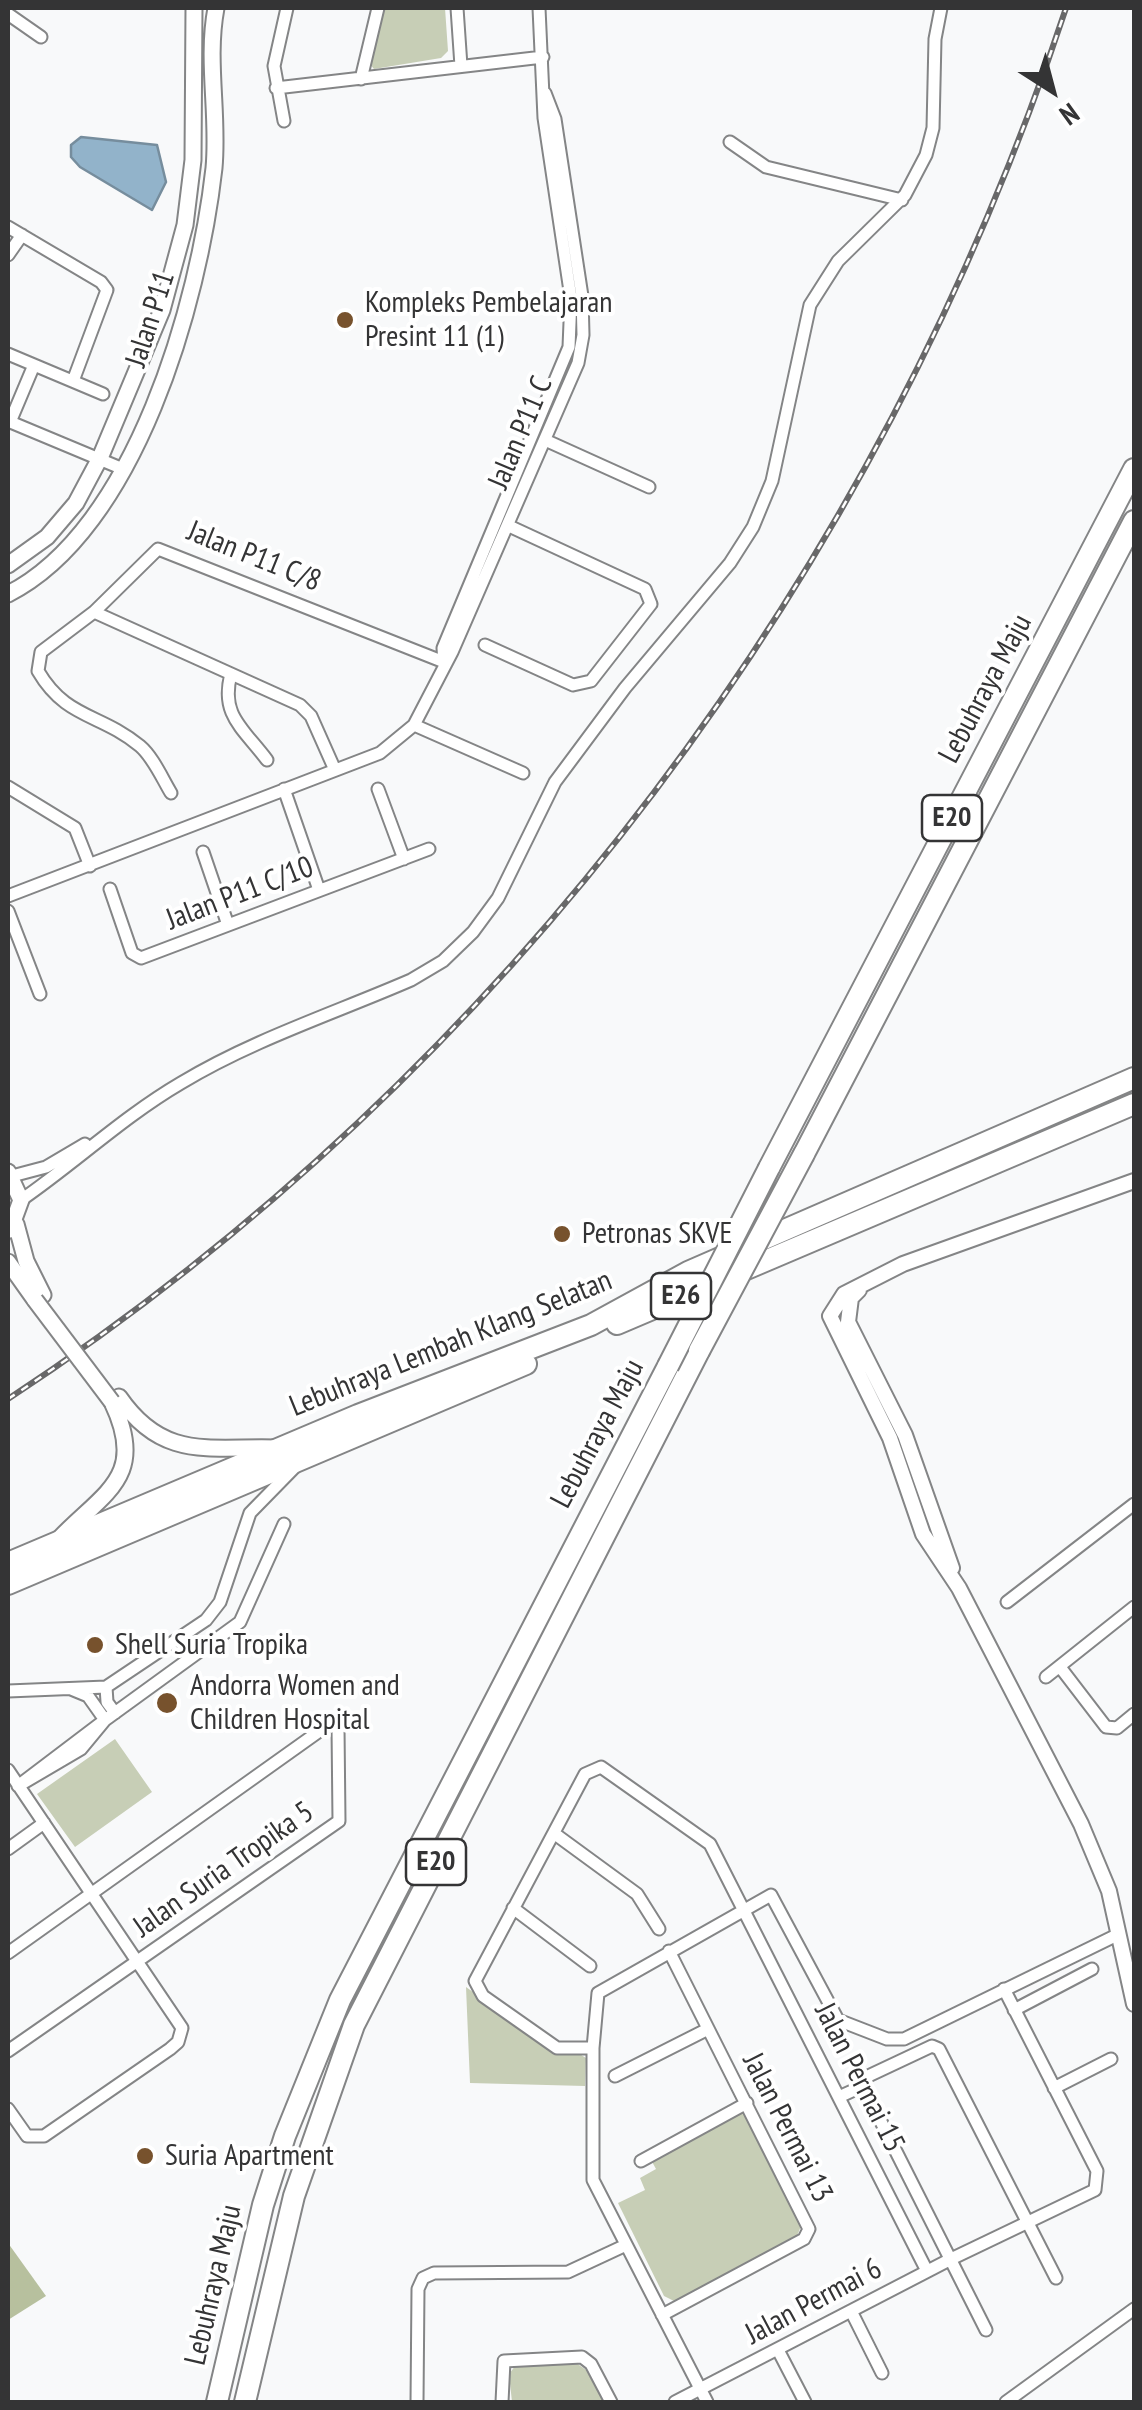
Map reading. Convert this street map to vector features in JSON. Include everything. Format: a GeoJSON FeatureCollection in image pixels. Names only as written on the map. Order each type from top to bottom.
{"type":"FeatureCollection","features":[{"type":"Feature","properties":{"kind":"highway","name":"Lebuhraya Maju"},"geometry":{"type":"LineString","coordinates":[[218,2402],[263,2205],[285,2136],[340,2000],[1134,469]]}},
{"type":"Feature","properties":{"kind":"highway","name":"Lebuhraya Maju"},"geometry":{"type":"LineString","coordinates":[[245,2402],[294,2196],[354,2025],[699,1351],[1134,522]]}},
{"type":"Feature","properties":{"kind":"highway"},"geometry":{"type":"LineString","coordinates":[[1101,1093],[1134,1068]]}},
{"type":"Feature","properties":{"kind":"highway","name":"Lebuhraya Lembah Klang Selatan"},"geometry":{"type":"LineString","coordinates":[[8,1563],[276,1448],[591,1325],[688,1272],[1134,1078]]}},
{"type":"Feature","properties":{"kind":"highway","name":"Lebuhraya Lembah Klang Selatan"},"geometry":{"type":"LineString","coordinates":[[8,1584],[1134,1104]]}},
{"type":"Feature","properties":{"kind":"main road","name":"Jalan P11"},"geometry":{"type":"LineString","coordinates":[[8,565],[62,522],[100,458],[162,310],[185,225],[194,144],[194,8]]}},
{"type":"Feature","properties":{"kind":"main road","name":"Jalan P11"},"geometry":{"type":"LineString","coordinates":[[8,594],[52,563],[80,536],[123,470],[178,336],[204,238],[214,164],[211,48],[216,8]]}},
{"type":"Feature","properties":{"kind":"main road"},"geometry":{"type":"LineString","coordinates":[[10,1174],[21,1200],[12,1229],[39,1297]]}},
{"type":"Feature","properties":{"kind":"main road"},"geometry":{"type":"LineString","coordinates":[[8,1262],[115,1399],[146,1428],[198,1450],[276,1448]]}},
{"type":"Feature","properties":{"kind":"main road"},"geometry":{"type":"LineString","coordinates":[[57,1542],[106,1498],[118,1478],[124,1433],[115,1399]]}},
{"type":"Feature","properties":{"kind":"street"},"geometry":{"type":"LineString","coordinates":[[284,121],[276,88],[276,52],[287,8]]}},
{"type":"Feature","properties":{"kind":"street"},"geometry":{"type":"LineString","coordinates":[[361,79],[378,8]]}},
{"type":"Feature","properties":{"kind":"street"},"geometry":{"type":"LineString","coordinates":[[457,8],[460,66]]}},
{"type":"Feature","properties":{"kind":"street","name":"Jalan P11 C"},"geometry":{"type":"LineString","coordinates":[[444,662],[443,648],[569,347],[570,298],[544,118],[540,8]]}},
{"type":"Feature","properties":{"kind":"street"},"geometry":{"type":"LineString","coordinates":[[10,1174],[46,1167],[213,1066],[411,980],[443,962],[473,932],[498,898],[555,782],[626,688],[730,563],[753,527],[772,481],[810,305],[838,261],[902,200],[917,177],[933,128],[935,39],[941,8]]}},
{"type":"Feature","properties":{"kind":"street"},"geometry":{"type":"LineString","coordinates":[[8,14],[41,38]]}},
{"type":"Feature","properties":{"kind":"street"},"geometry":{"type":"LineString","coordinates":[[276,88],[543,57]]}},
{"type":"Feature","properties":{"kind":"street","name":"Jalan P11 C"},"geometry":{"type":"LineString","coordinates":[[8,896],[380,753],[414,725],[509,526],[578,363],[583,335],[582,296],[554,116],[544,93]]}},
{"type":"Feature","properties":{"kind":"street"},"geometry":{"type":"LineString","coordinates":[[730,142],[758,164],[902,200]]}},
{"type":"Feature","properties":{"kind":"street"},"geometry":{"type":"LineString","coordinates":[[8,227],[101,282],[107,290],[72,381]]}},
{"type":"Feature","properties":{"kind":"street"},"geometry":{"type":"LineString","coordinates":[[8,256],[22,235]]}},
{"type":"Feature","properties":{"kind":"street"},"geometry":{"type":"LineString","coordinates":[[8,354],[102,394]]}},
{"type":"Feature","properties":{"kind":"street"},"geometry":{"type":"LineString","coordinates":[[34,365],[9,422],[123,470]]}},
{"type":"Feature","properties":{"kind":"street"},"geometry":{"type":"LineString","coordinates":[[545,440],[649,487]]}},
{"type":"Feature","properties":{"kind":"street"},"geometry":{"type":"LineString","coordinates":[[485,644],[572,685],[582,685],[592,680],[651,604],[645,590],[509,526]]}},
{"type":"Feature","properties":{"kind":"street","name":"Jalan P11 C/8"},"geometry":{"type":"LineString","coordinates":[[171,793],[144,749],[108,724],[62,704],[38,671],[41,652],[94,612],[151,552],[166,548],[444,662]]}},
{"type":"Feature","properties":{"kind":"street"},"geometry":{"type":"LineString","coordinates":[[94,612],[306,710],[335,770]]}},
{"type":"Feature","properties":{"kind":"street"},"geometry":{"type":"LineString","coordinates":[[231,674],[225,697],[228,708],[267,760]]}},
{"type":"Feature","properties":{"kind":"street"},"geometry":{"type":"LineString","coordinates":[[414,725],[524,772]]}},
{"type":"Feature","properties":{"kind":"street"},"geometry":{"type":"LineString","coordinates":[[8,788],[76,828],[90,866]]}},
{"type":"Feature","properties":{"kind":"street"},"geometry":{"type":"LineString","coordinates":[[284,789],[320,890]]}},
{"type":"Feature","properties":{"kind":"street"},"geometry":{"type":"LineString","coordinates":[[378,789],[404,858]]}},
{"type":"Feature","properties":{"kind":"street","name":"Jalan P11 C/10"},"geometry":{"type":"LineString","coordinates":[[110,888],[132,953],[141,958],[430,849]]}},
{"type":"Feature","properties":{"kind":"street"},"geometry":{"type":"LineString","coordinates":[[203,852],[228,925]]}},
{"type":"Feature","properties":{"kind":"street"},"geometry":{"type":"LineString","coordinates":[[8,911],[40,994]]}},
{"type":"Feature","properties":{"kind":"street"},"geometry":{"type":"LineString","coordinates":[[21,1200],[64,1170],[106,1132]]}},
{"type":"Feature","properties":{"kind":"street"},"geometry":{"type":"LineString","coordinates":[[1133,1186],[903,1264],[844,1294],[830,1316],[872,1402],[930,1543],[959,1588],[1081,1824],[1109,1891],[1134,2004]]}},
{"type":"Feature","properties":{"kind":"street"},"geometry":{"type":"LineString","coordinates":[[861,1287],[851,1298],[848,1322],[905,1435],[959,1588]]}},
{"type":"Feature","properties":{"kind":"street"},"geometry":{"type":"LineString","coordinates":[[872,1402],[871,1387],[880,1382]]}},
{"type":"Feature","properties":{"kind":"street"},"geometry":{"type":"LineString","coordinates":[[8,1691],[106,1686],[214,1612],[250,1513],[300,1460]]}},
{"type":"Feature","properties":{"kind":"street"},"geometry":{"type":"LineString","coordinates":[[906,1485],[921,1510],[934,1518]]}},
{"type":"Feature","properties":{"kind":"street"},"geometry":{"type":"LineString","coordinates":[[1007,1602],[1134,1504]]}},
{"type":"Feature","properties":{"kind":"street"},"geometry":{"type":"LineString","coordinates":[[930,1543],[927,1523],[934,1518]]}},
{"type":"Feature","properties":{"kind":"street"},"geometry":{"type":"LineString","coordinates":[[18,1786],[81,1750],[110,1717],[240,1622],[284,1524]]}},
{"type":"Feature","properties":{"kind":"street"},"geometry":{"type":"LineString","coordinates":[[1046,1678],[1134,1607]]}},
{"type":"Feature","properties":{"kind":"street"},"geometry":{"type":"LineString","coordinates":[[158,1651],[173,1671]]}},
{"type":"Feature","properties":{"kind":"street"},"geometry":{"type":"LineString","coordinates":[[1060,1667],[1106,1728],[1117,1728],[1134,1714]]}},
{"type":"Feature","properties":{"kind":"street"},"geometry":{"type":"LineString","coordinates":[[106,1686],[110,1717]]}},
{"type":"Feature","properties":{"kind":"street"},"geometry":{"type":"LineString","coordinates":[[67,1687],[88,1696],[110,1717]]}},
{"type":"Feature","properties":{"kind":"street","name":"Jalan Suria Tropika 5"},"geometry":{"type":"LineString","coordinates":[[8,2051],[339,1821],[338,1727],[333,1724],[92,1893]]}},
{"type":"Feature","properties":{"kind":"street","name":"Jalan Permai 15"},"geometry":{"type":"LineString","coordinates":[[554,1834],[585,1774],[595,1768],[606,1768],[701,1834],[841,2096],[927,2271]]}},
{"type":"Feature","properties":{"kind":"street"},"geometry":{"type":"LineString","coordinates":[[8,1770],[182,2028],[178,2042],[44,2136],[27,2136],[8,2109]]}},
{"type":"Feature","properties":{"kind":"street"},"geometry":{"type":"LineString","coordinates":[[8,1849],[44,1823]]}},
{"type":"Feature","properties":{"kind":"street"},"geometry":{"type":"LineString","coordinates":[[592,2048],[557,2048],[479,1992],[476,1976],[554,1834],[637,1894],[659,1929]]}},
{"type":"Feature","properties":{"kind":"street"},"geometry":{"type":"LineString","coordinates":[[8,1953],[92,1893]]}},
{"type":"Feature","properties":{"kind":"street"},"geometry":{"type":"LineString","coordinates":[[707,2402],[592,2172],[592,2048],[598,1993],[772,1895],[838,2020],[886,2039],[904,2039],[1119,1934]]}},
{"type":"Feature","properties":{"kind":"street"},"geometry":{"type":"LineString","coordinates":[[513,1908],[590,1966]]}},
{"type":"Feature","properties":{"kind":"street","name":"Jalan Permai 13"},"geometry":{"type":"LineString","coordinates":[[662,2315],[804,2239],[808,2230],[669,1950]]}},
{"type":"Feature","properties":{"kind":"street"},"geometry":{"type":"LineString","coordinates":[[1014,2010],[1092,1970]]}},
{"type":"Feature","properties":{"kind":"street"},"geometry":{"type":"LineString","coordinates":[[1004,1990],[1054,2088],[1111,2059]]}},
{"type":"Feature","properties":{"kind":"street"},"geometry":{"type":"LineString","coordinates":[[615,2076],[708,2029]]}},
{"type":"Feature","properties":{"kind":"street"},"geometry":{"type":"LineString","coordinates":[[986,2330],[863,2086],[864,2078],[932,2046],[939,2048],[1056,2278]]}},
{"type":"Feature","properties":{"kind":"street"},"geometry":{"type":"LineString","coordinates":[[841,2096],[863,2086]]}},
{"type":"Feature","properties":{"kind":"street","name":"Jalan Permai 6"},"geometry":{"type":"LineString","coordinates":[[674,2402],[951,2259],[1089,2195],[1098,2185],[1097,2171],[1054,2088]]}},
{"type":"Feature","properties":{"kind":"street"},"geometry":{"type":"LineString","coordinates":[[640,2160],[747,2104]]}},
{"type":"Feature","properties":{"kind":"street"},"geometry":{"type":"LineString","coordinates":[[418,2402],[418,2289],[423,2278],[434,2273],[568,2272],[626,2246]]}},
{"type":"Feature","properties":{"kind":"street"},"geometry":{"type":"LineString","coordinates":[[1006,2402],[1134,2309]]}},
{"type":"Feature","properties":{"kind":"street"},"geometry":{"type":"LineString","coordinates":[[850,2312],[882,2373]]}},
{"type":"Feature","properties":{"kind":"street"},"geometry":{"type":"LineString","coordinates":[[778,2350],[806,2402]]}},
{"type":"Feature","properties":{"kind":"street"},"geometry":{"type":"LineString","coordinates":[[502,2402],[504,2361],[582,2357],[591,2364],[611,2402]]}},
{"type":"Feature","properties":{"kind":"green space"},"geometry":{"type":"Polygon","coordinates":[[[382,8],[445,8],[448,51],[441,58],[374,69],[368,62],[382,8]]]}},
{"type":"Feature","properties":{"kind":"green space"},"geometry":{"type":"Polygon","coordinates":[[[115,1739],[152,1792],[75,1847],[37,1794],[115,1739]]]}},
{"type":"Feature","properties":{"kind":"green space"},"geometry":{"type":"Polygon","coordinates":[[[466,1987],[559,2054],[578,2053],[586,2058],[585,2086],[470,2083],[466,1987]]]}},
{"type":"Feature","properties":{"kind":"green space"},"geometry":{"type":"Polygon","coordinates":[[[740,2113],[747,2116],[801,2226],[797,2236],[674,2301],[664,2296],[618,2203],[645,2190],[640,2178],[656,2169],[650,2158],[740,2113]]]}},
{"type":"Feature","properties":{"kind":"green space"},"geometry":{"type":"Polygon","coordinates":[[[8,2243],[46,2296],[8,2320],[8,2243]]]}},
{"type":"Feature","properties":{"kind":"green space"},"geometry":{"type":"Polygon","coordinates":[[[575,2362],[586,2370],[604,2402],[512,2402],[509,2374],[516,2365],[575,2362]]]}},
{"type":"Feature","properties":{"kind":"water"},"geometry":{"type":"Polygon","coordinates":[[[81,137],[157,145],[166,182],[152,210],[80,167],[71,157],[71,145],[81,137]]]}},
{"type":"Feature","properties":{"kind":"railway"},"geometry":{"type":"LineString","coordinates":[[8,1399],[189,1269],[357,1123],[513,964],[654,792],[781,610],[892,417],[988,216],[1066,8]]}},
{"type":"Feature","properties":{"kind":"place","name":"Kompleks Pembelajaran Presint 11 (1)"},"geometry":{"type":"Point","coordinates":[345,320]}},
{"type":"Feature","properties":{"kind":"place","name":"Petronas SKVE"},"geometry":{"type":"Point","coordinates":[562,1234]}},
{"type":"Feature","properties":{"kind":"place","name":"Shell Suria Tropika"},"geometry":{"type":"Point","coordinates":[95,1645]}},
{"type":"Feature","properties":{"kind":"place","name":"Andorra Women and Children Hospital"},"geometry":{"type":"Point","coordinates":[167,1703]}},
{"type":"Feature","properties":{"kind":"place","name":"Suria Apartment"},"geometry":{"type":"Point","coordinates":[145,2156]}}]}
